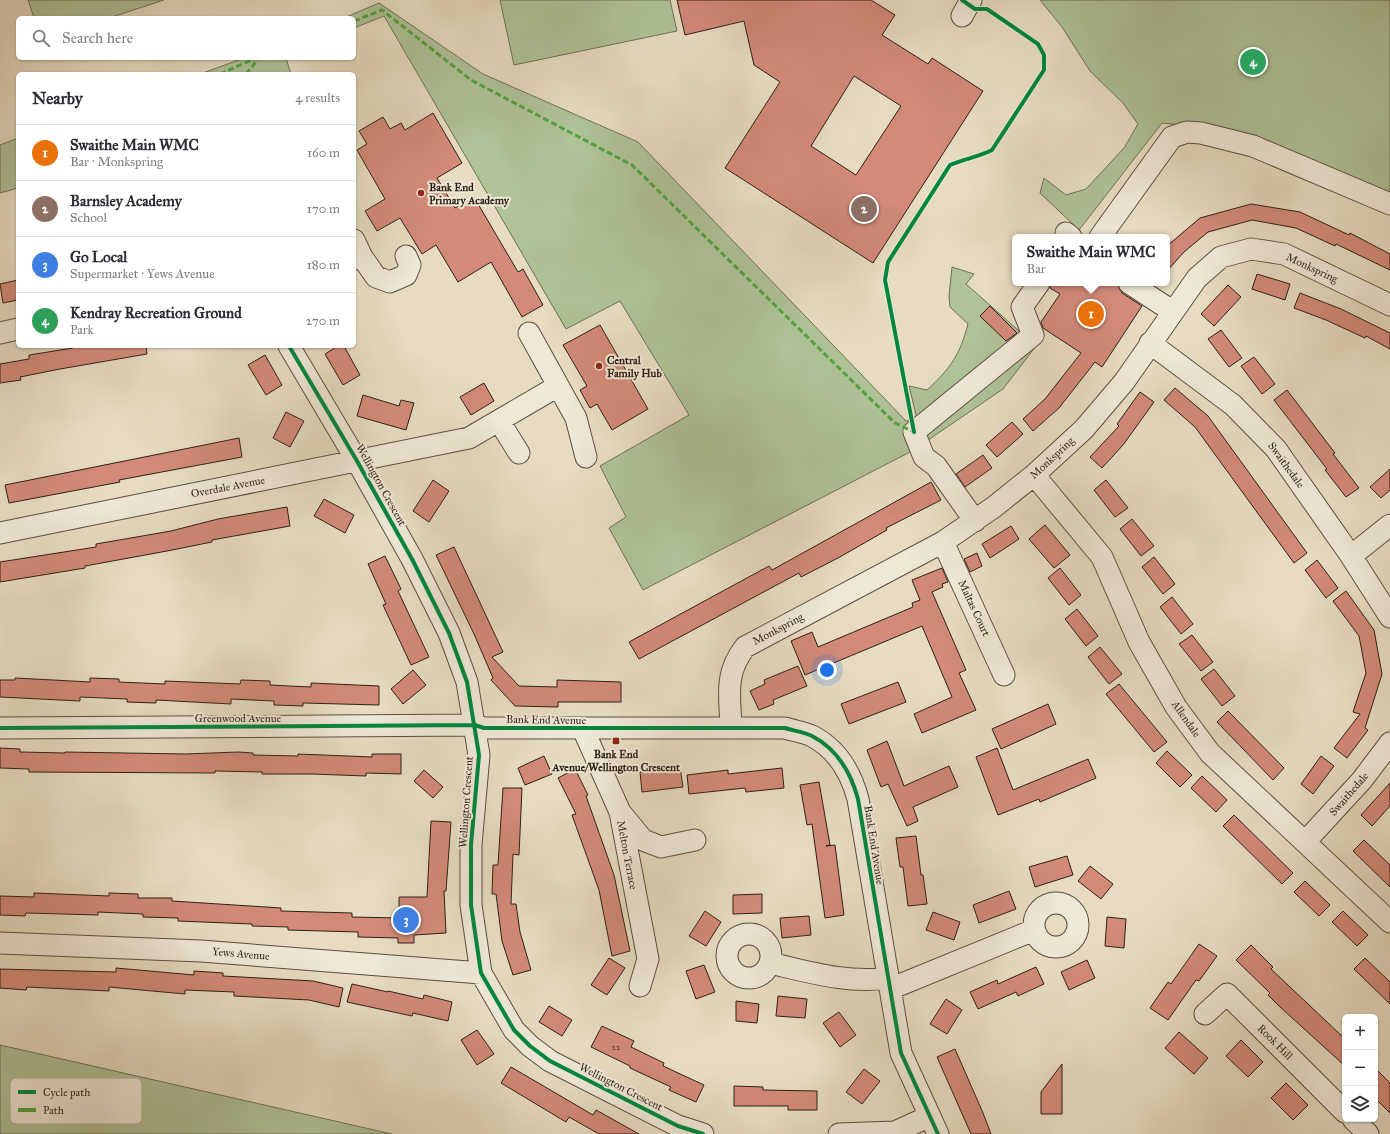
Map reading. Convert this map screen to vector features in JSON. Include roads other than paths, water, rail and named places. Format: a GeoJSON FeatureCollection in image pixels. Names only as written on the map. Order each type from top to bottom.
{"type":"FeatureCollection","features":[{"type":"Feature","properties":{"kind":"street"},"geometry":{"type":"LineString","coordinates":[[1102,234],[1172,137],[1187,132],[1201,133],[1253,146],[1390,204]]}},
{"type":"Feature","properties":{"kind":"street","name":"Monkspring"},"geometry":{"type":"LineString","coordinates":[[732,728],[728,700],[731,676],[736,659],[745,647],[943,542],[975,521],[1034,475],[1084,429],[1124,382],[1172,311],[1197,278],[1221,257],[1251,249],[1284,254],[1390,305]]}},
{"type":"Feature","properties":{"kind":"street"},"geometry":{"type":"LineString","coordinates":[[357,252],[376,277],[390,282],[406,275],[410,265],[406,256]]}},
{"type":"Feature","properties":{"kind":"street"},"geometry":{"type":"LineString","coordinates":[[975,521],[936,466],[924,457],[914,432],[1033,336],[1022,307],[1037,286]]}},
{"type":"Feature","properties":{"kind":"street"},"geometry":{"type":"LineString","coordinates":[[1134,286],[1172,311]]}},
{"type":"Feature","properties":{"kind":"street"},"geometry":{"type":"LineString","coordinates":[[0,333],[16,329]]}},
{"type":"Feature","properties":{"kind":"street"},"geometry":{"type":"LineString","coordinates":[[529,333],[541,363],[558,386],[576,418],[586,457]]}},
{"type":"Feature","properties":{"kind":"street","name":"Swaithedale"},"geometry":{"type":"LineString","coordinates":[[1150,343],[1233,405],[1276,449],[1351,556],[1390,617]]}},
{"type":"Feature","properties":{"kind":"street","name":"Wellington Crescent"},"geometry":{"type":"LineString","coordinates":[[290,348],[357,461],[412,559],[449,633],[466,682],[475,725],[479,755],[472,845],[471,905],[481,972],[514,1030],[530,1046],[550,1061],[678,1126],[703,1134]]}},
{"type":"Feature","properties":{"kind":"street","name":"Overdale Avenue"},"geometry":{"type":"LineString","coordinates":[[0,533],[469,438],[499,421],[526,401],[558,386]]}},
{"type":"Feature","properties":{"kind":"street"},"geometry":{"type":"LineString","coordinates":[[499,421],[519,453]]}},
{"type":"Feature","properties":{"kind":"street","name":"Allendale"},"geometry":{"type":"LineString","coordinates":[[1034,475],[1102,557],[1139,642],[1176,707],[1210,753],[1390,922]]}},
{"type":"Feature","properties":{"kind":"street"},"geometry":{"type":"LineString","coordinates":[[1351,556],[1390,524]]}},
{"type":"Feature","properties":{"kind":"street","name":"Maltas Court"},"geometry":{"type":"LineString","coordinates":[[943,542],[1004,674]]}},
{"type":"Feature","properties":{"kind":"street","name":"Greenwood Avenue"},"geometry":{"type":"LineString","coordinates":[[0,728],[475,725]]}},
{"type":"Feature","properties":{"kind":"street","name":"Bank End Avenue"},"geometry":{"type":"LineString","coordinates":[[475,725],[484,728],[583,729],[785,728],[811,736],[831,749],[852,779],[858,799],[901,1053],[934,1125]]}},
{"type":"Feature","properties":{"kind":"street","name":"Melton Terrace"},"geometry":{"type":"LineString","coordinates":[[583,729],[620,812],[648,959],[640,986]]}},
{"type":"Feature","properties":{"kind":"street","name":"Swaithedale"},"geometry":{"type":"LineString","coordinates":[[1304,842],[1362,780],[1390,743]]}},
{"type":"Feature","properties":{"kind":"street"},"geometry":{"type":"LineString","coordinates":[[620,812],[643,840],[661,847],[695,840]]}},
{"type":"Feature","properties":{"kind":"street"},"geometry":{"type":"LineString","coordinates":[[770,963],[841,979],[875,980],[889,983],[1034,930]]}},
{"type":"Feature","properties":{"kind":"street","name":"Yews Avenue"},"geometry":{"type":"LineString","coordinates":[[0,943],[201,951],[481,972]]}},
{"type":"Feature","properties":{"kind":"street","name":"Rook Hill"},"geometry":{"type":"LineString","coordinates":[[1204,1014],[1226,994],[1342,1109]]}},
{"type":"Feature","properties":{"kind":"street"},"geometry":{"type":"LineString","coordinates":[[1355,1122],[1368,1134]]}},
{"type":"Feature","properties":{"kind":"street"},"geometry":{"type":"LineString","coordinates":[[840,1134],[894,1132],[934,1125]]}},
{"type":"Feature","properties":{"kind":"place","name":"Kendray Recreation Ground"},"geometry":{"type":"Point","coordinates":[1253,62]}},
{"type":"Feature","properties":{"kind":"place","name":"Bank End Primary Academy"},"geometry":{"type":"Point","coordinates":[421,193]}},
{"type":"Feature","properties":{"kind":"place","name":"Barnsley Academy"},"geometry":{"type":"Point","coordinates":[864,209]}},
{"type":"Feature","properties":{"kind":"place","name":"Swaithe Main WMC"},"geometry":{"type":"Point","coordinates":[1091,314]}},
{"type":"Feature","properties":{"kind":"place","name":"Central Family Hub"},"geometry":{"type":"Point","coordinates":[599,366]}},
{"type":"Feature","properties":{"kind":"place","name":"Bank End Avenue/Wellington Crescent"},"geometry":{"type":"Point","coordinates":[616,741]}},
{"type":"Feature","properties":{"kind":"place","name":"Go Local"},"geometry":{"type":"Point","coordinates":[406,920]}}]}
